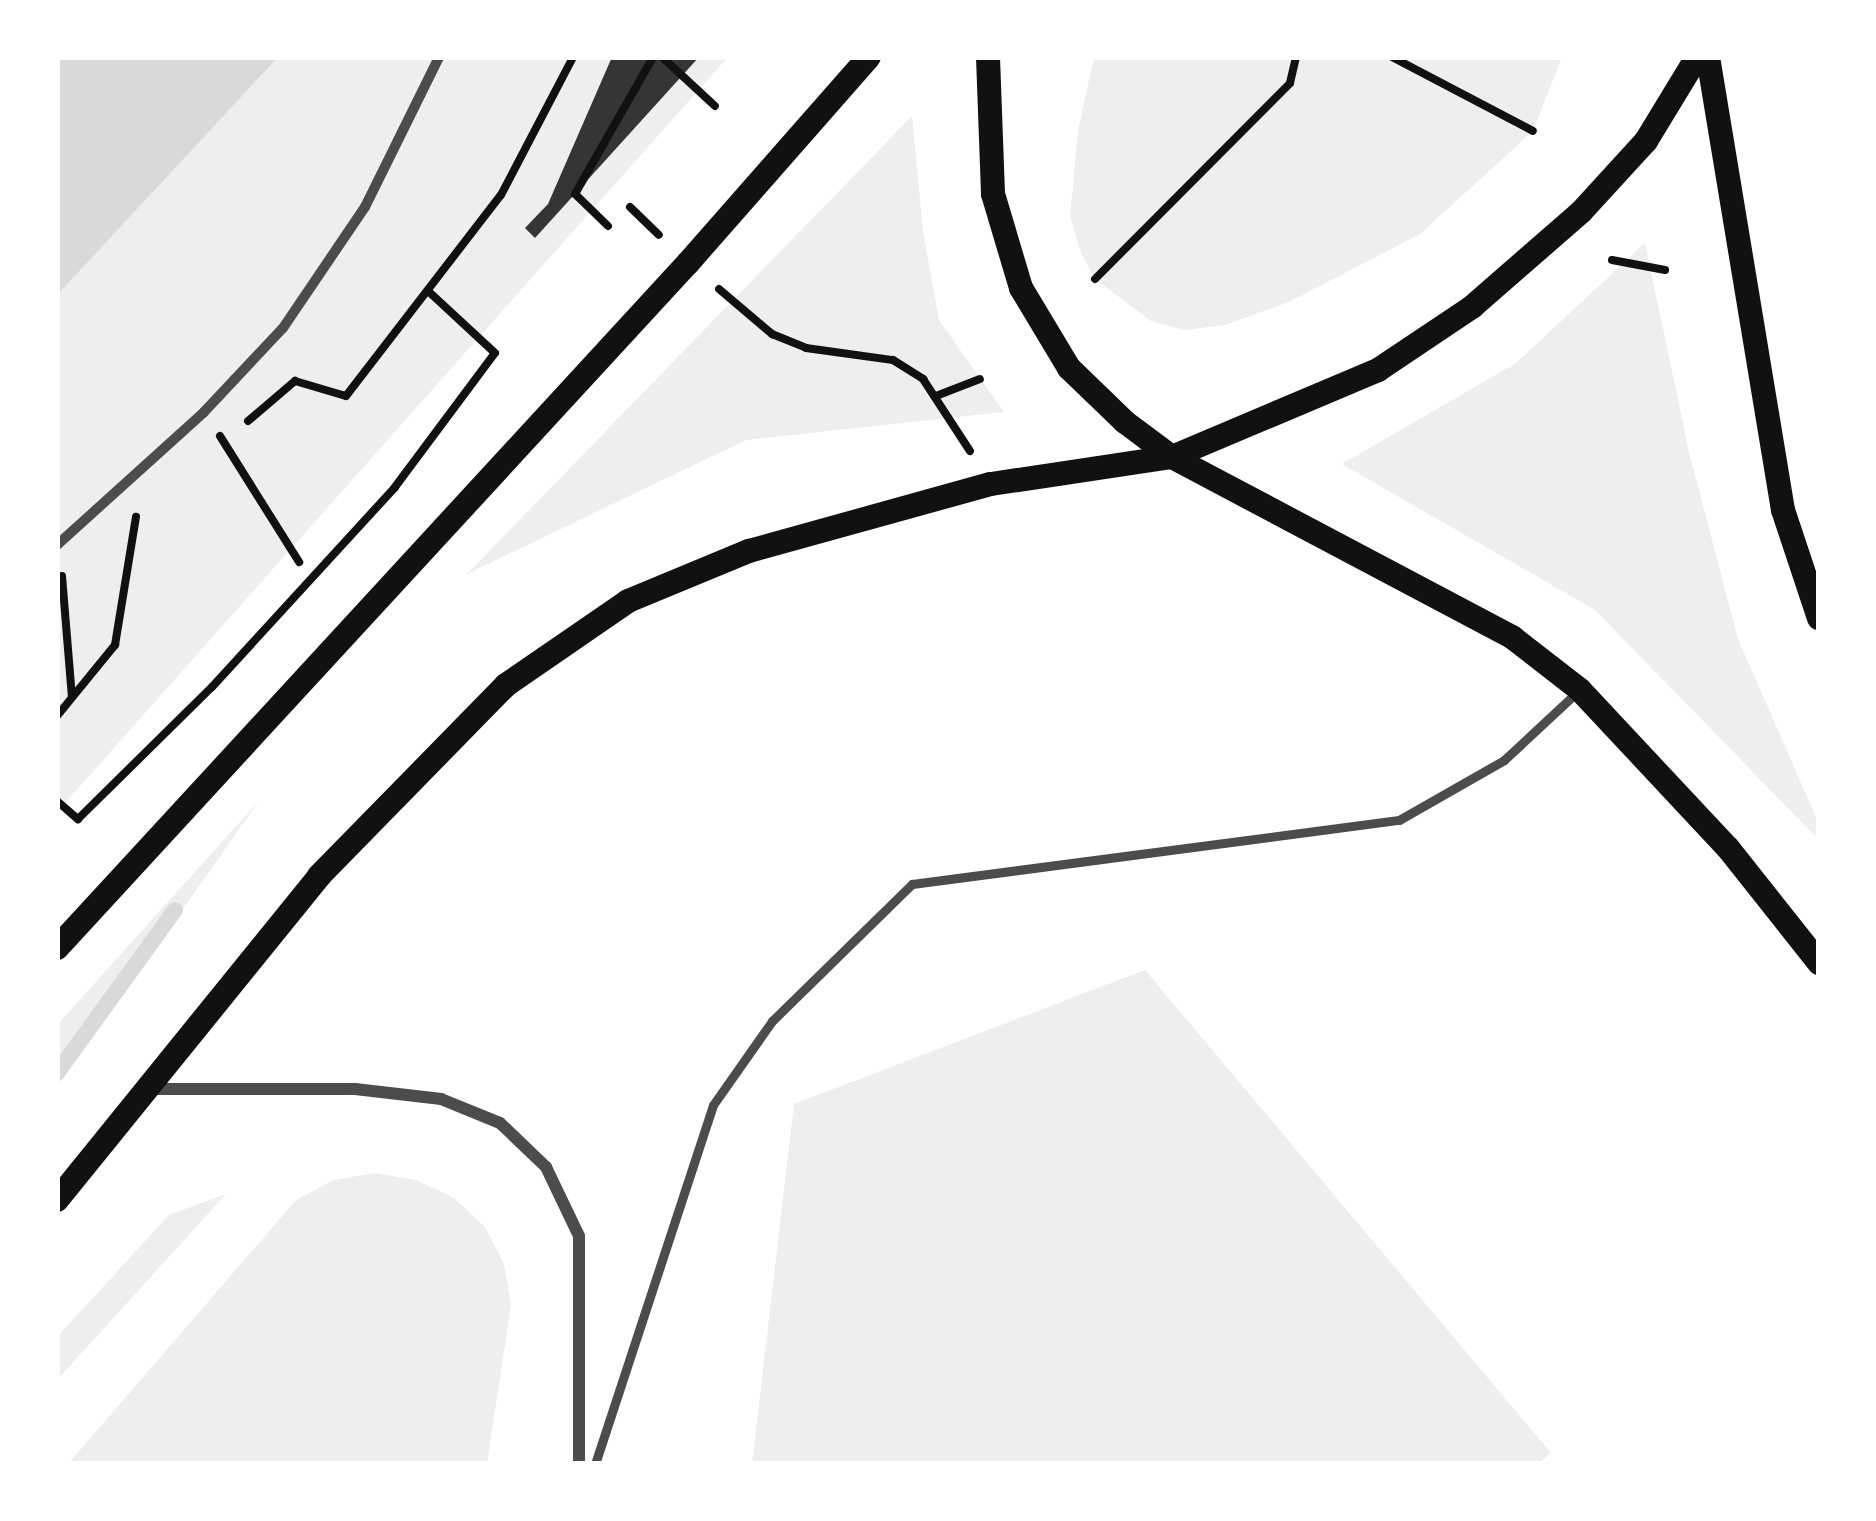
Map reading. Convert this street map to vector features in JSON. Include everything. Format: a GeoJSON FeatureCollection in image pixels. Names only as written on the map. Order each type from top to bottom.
{"type":"FeatureCollection","features":[{"type":"Feature","properties":{"kind":"main road"},"geometry":{"type":"LineString","coordinates":[[57,948],[688,263],[869,57]]}},
{"type":"Feature","properties":{"kind":"main road"},"geometry":{"type":"LineString","coordinates":[[988,57],[993,194],[1021,289],[1069,368],[1125,422],[1172,457],[1512,637],[1580,690],[1728,848],[1819,963]]}},
{"type":"Feature","properties":{"kind":"main road"},"geometry":{"type":"LineString","coordinates":[[57,1200],[152,1089],[320,876],[506,685],[628,601],[749,551],[991,484],[1172,457],[1378,370],[1472,307],[1581,212],[1646,141],[1697,57]]}},
{"type":"Feature","properties":{"kind":"main road"},"geometry":{"type":"LineString","coordinates":[[1708,57],[1783,510],[1819,618]]}},
{"type":"Feature","properties":{"kind":"street"},"geometry":{"type":"LineString","coordinates":[[57,545],[204,412],[283,328],[365,207],[440,57]]}},
{"type":"Feature","properties":{"kind":"street"},"geometry":{"type":"LineString","coordinates":[[152,1089],[356,1089],[441,1099],[500,1123],[546,1167],[579,1236],[579,1464]]}},
{"type":"Feature","properties":{"kind":"lane"},"geometry":{"type":"LineString","coordinates":[[595,1464],[713,1105],[772,1022],[912,884],[1399,820],[1504,760],[1580,690]]}},
{"type":"Feature","properties":{"kind":"path"},"geometry":{"type":"LineString","coordinates":[[608,226],[575,194],[657,57],[716,106]]}},
{"type":"Feature","properties":{"kind":"path"},"geometry":{"type":"LineString","coordinates":[[1095,279],[1290,82],[1296,57]]}},
{"type":"Feature","properties":{"kind":"path"},"geometry":{"type":"LineString","coordinates":[[1392,57],[1533,131]]}},
{"type":"Feature","properties":{"kind":"path"},"geometry":{"type":"LineString","coordinates":[[295,381],[346,396],[501,195],[570,58]]}},
{"type":"Feature","properties":{"kind":"path"},"geometry":{"type":"LineString","coordinates":[[630,207],[772,334],[806,348],[893,360],[923,379],[991,484]]}},
{"type":"Feature","properties":{"kind":"path"},"geometry":{"type":"LineString","coordinates":[[1612,260],[1666,270]]}},
{"type":"Feature","properties":{"kind":"path"},"geometry":{"type":"LineString","coordinates":[[57,801],[79,819],[212,686],[395,487],[495,353],[428,291]]}},
{"type":"Feature","properties":{"kind":"path"},"geometry":{"type":"LineString","coordinates":[[936,396],[980,379]]}},
{"type":"Feature","properties":{"kind":"path"},"geometry":{"type":"LineString","coordinates":[[223,442],[299,562]]}},
{"type":"Feature","properties":{"kind":"path"},"geometry":{"type":"LineString","coordinates":[[57,716],[115,645],[129,577]]}},
{"type":"Feature","properties":{"kind":"path"},"geometry":{"type":"LineString","coordinates":[[66,579],[72,699]]}},
{"type":"Feature","properties":{"kind":"shaded area"},"geometry":{"type":"Polygon","coordinates":[[[57,57],[728,57],[57,812],[57,57]]]}},
{"type":"Feature","properties":{"kind":"shaded area"},"geometry":{"type":"Polygon","coordinates":[[[57,57],[278,57],[57,295],[57,57]]]}},
{"type":"Feature","properties":{"kind":"shaded area"},"geometry":{"type":"Polygon","coordinates":[[[1094,57],[1562,57],[1533,131],[1420,234],[1289,302],[1225,325],[1184,330],[1151,321],[1095,279],[1081,253],[1070,217],[1078,131],[1094,57]]]}},
{"type":"Feature","properties":{"kind":"shaded area"},"geometry":{"type":"Polygon","coordinates":[[[912,116],[923,231],[939,320],[1004,412],[746,440],[467,574],[912,116]]]}},
{"type":"Feature","properties":{"kind":"shaded area"},"geometry":{"type":"Polygon","coordinates":[[[1645,243],[1689,452],[1738,639],[1819,824],[1819,840],[1595,610],[1342,464],[1516,363],[1645,243]]]}},
{"type":"Feature","properties":{"kind":"shaded area"},"geometry":{"type":"Polygon","coordinates":[[[259,801],[57,1087],[57,1025],[259,801]]]}},
{"type":"Feature","properties":{"kind":"shaded area"},"geometry":{"type":"Polygon","coordinates":[[[1145,970],[1551,1453],[1537,1464],[752,1464],[794,1104],[1145,970]]]}},
{"type":"Feature","properties":{"kind":"shaded area"},"geometry":{"type":"Polygon","coordinates":[[[375,1173],[416,1180],[454,1198],[485,1227],[504,1264],[511,1305],[487,1464],[68,1464],[296,1200],[334,1180],[375,1173]]]}},
{"type":"Feature","properties":{"kind":"shaded area"},"geometry":{"type":"Polygon","coordinates":[[[226,1194],[57,1380],[57,1337],[169,1215],[226,1194]]]}},
{"type":"Feature","properties":{"kind":"building"},"geometry":{"type":"Polygon","coordinates":[[[612,57],[699,57],[535,238],[525,228],[548,204],[612,57]]]}},
{"type":"Feature","properties":{"kind":"waterway"},"geometry":{"type":"LineString","coordinates":[[57,1073],[175,910]]}}]}
